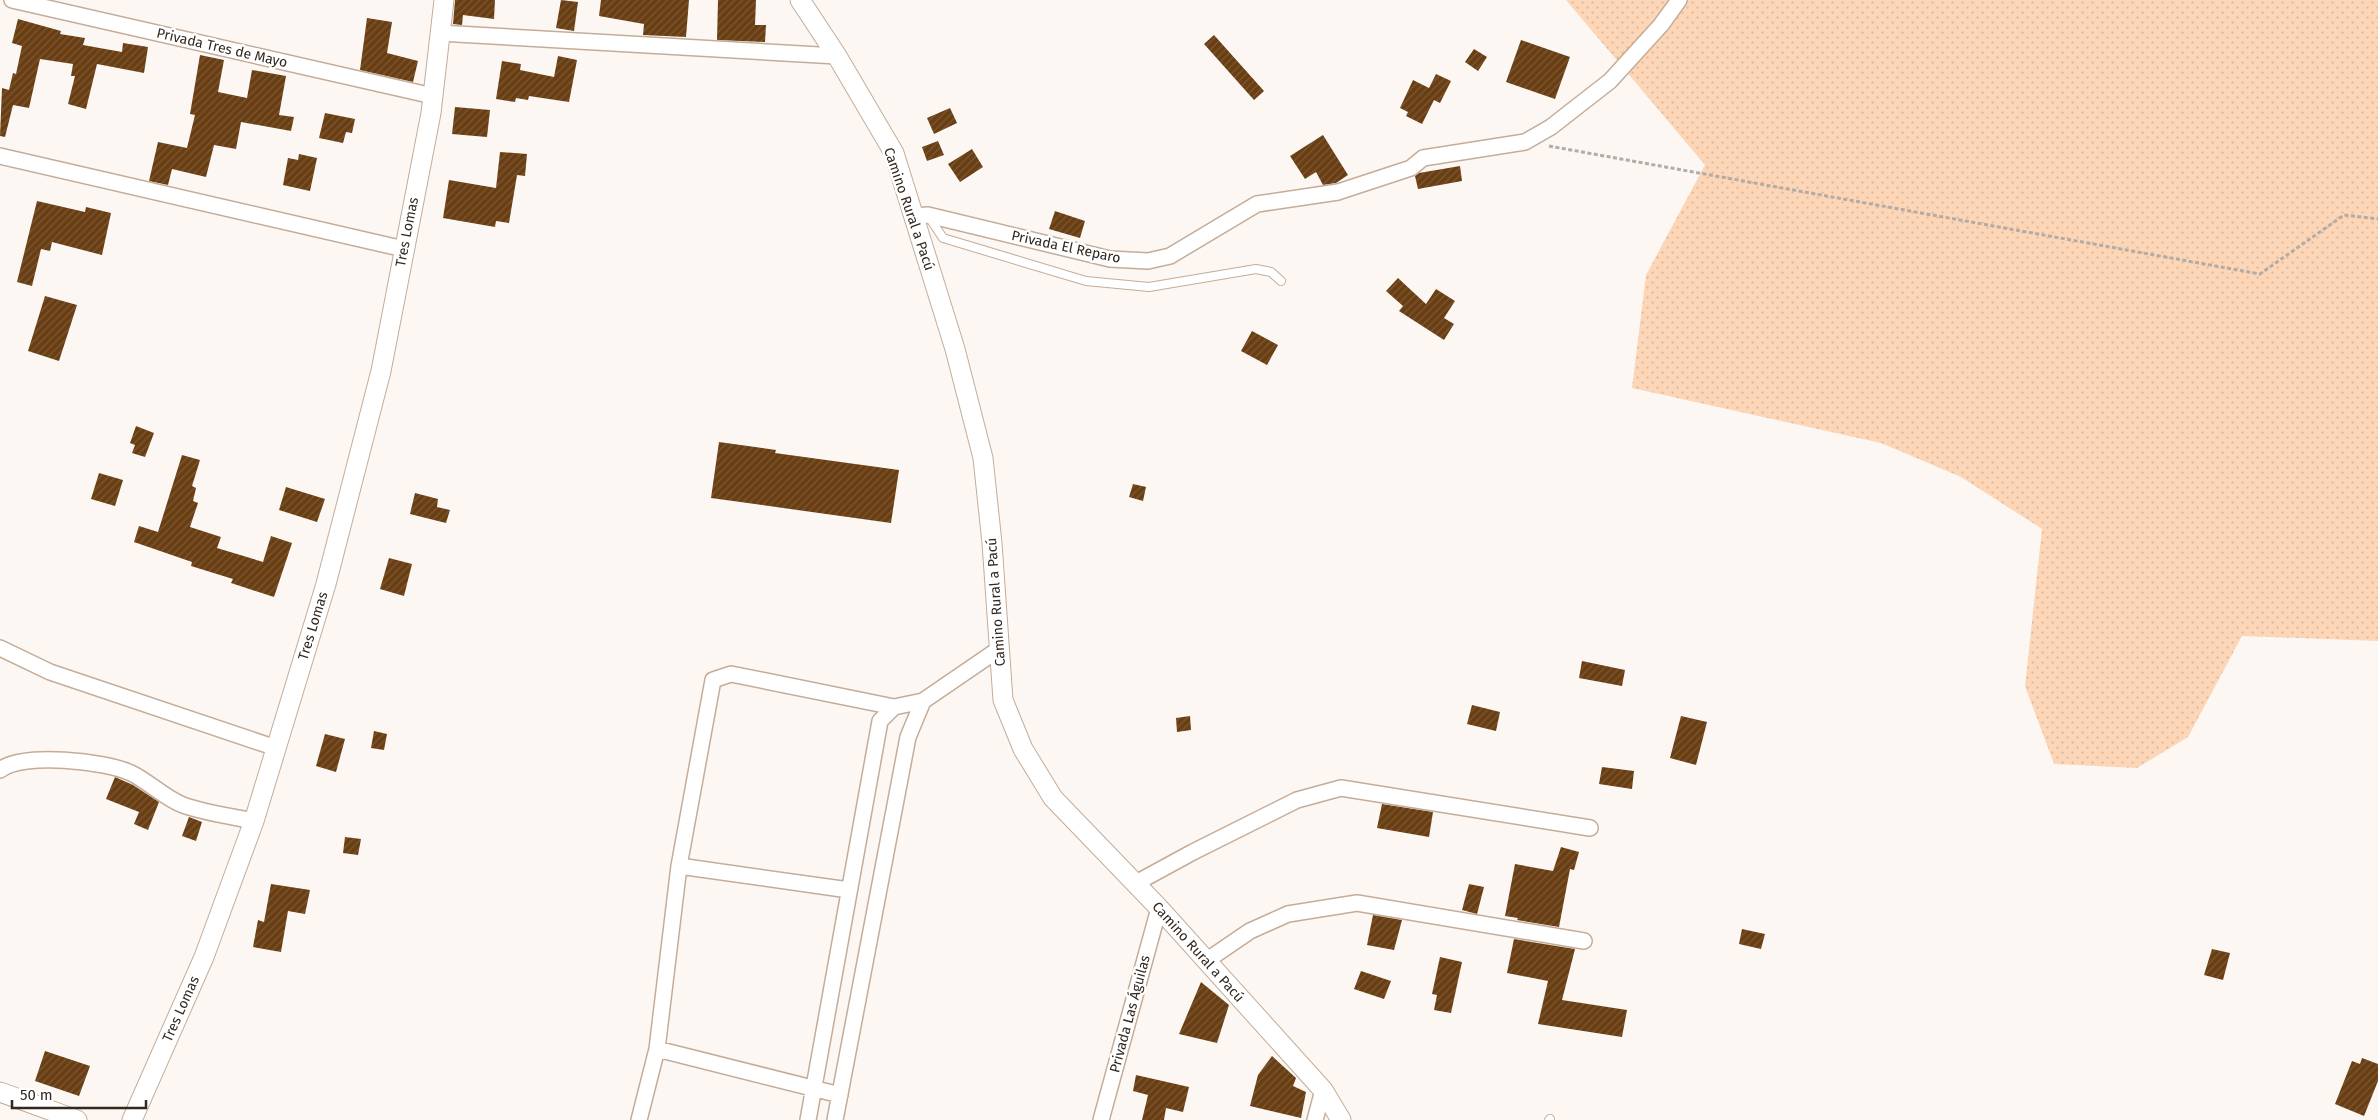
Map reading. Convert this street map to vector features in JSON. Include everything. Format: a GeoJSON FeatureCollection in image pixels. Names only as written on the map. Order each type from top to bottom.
{"type":"FeatureCollection","features":[{"type":"Feature","properties":{"kind":"street","name":"Privada Tres de Mayo"},"geometry":{"type":"LineString","coordinates":[[12,0],[432,105]]}},
{"type":"Feature","properties":{"kind":"street","name":"Tres Lomas"},"geometry":{"type":"LineString","coordinates":[[132,1120],[204,957],[254,821],[326,584],[379,380],[432,105],[444,0]]}},
{"type":"Feature","properties":{"kind":"street","name":"Camino Rural a Pacú"},"geometry":{"type":"LineString","coordinates":[[800,0],[837,56],[894,153],[921,216],[983,458],[992,543],[1003,700],[1022,749],[1053,798],[1159,908],[1324,1090],[1342,1120]]}},
{"type":"Feature","properties":{"kind":"street","name":"Privada El Reparo"},"geometry":{"type":"LineString","coordinates":[[921,216],[1110,259],[1148,261],[1170,256],[1257,204],[1338,192],[1411,168],[1424,158],[1525,142],[1551,127],[1610,80],[1661,25],[1679,0]]}},
{"type":"Feature","properties":{"kind":"street"},"geometry":{"type":"LineString","coordinates":[[439,33],[837,56]]}},
{"type":"Feature","properties":{"kind":"street"},"geometry":{"type":"LineString","coordinates":[[0,156],[404,249]]}},
{"type":"Feature","properties":{"kind":"street"},"geometry":{"type":"LineString","coordinates":[[0,648],[50,672],[276,748]]}},
{"type":"Feature","properties":{"kind":"street"},"geometry":{"type":"LineString","coordinates":[[639,1120],[657,1048],[680,866],[713,680],[731,674],[894,706],[924,701],[998,649]]}},
{"type":"Feature","properties":{"kind":"street"},"geometry":{"type":"LineString","coordinates":[[835,1120],[908,737],[924,701]]}},
{"type":"Feature","properties":{"kind":"street"},"geometry":{"type":"LineString","coordinates":[[808,1120],[880,721],[894,706]]}},
{"type":"Feature","properties":{"kind":"street"},"geometry":{"type":"LineString","coordinates":[[0,770],[5,766],[28,761],[93,762],[130,772],[181,805],[254,821]]}},
{"type":"Feature","properties":{"kind":"street"},"geometry":{"type":"LineString","coordinates":[[1136,884],[1193,852],[1298,800],[1341,788],[1590,828]]}},
{"type":"Feature","properties":{"kind":"street"},"geometry":{"type":"LineString","coordinates":[[680,866],[849,890]]}},
{"type":"Feature","properties":{"kind":"street"},"geometry":{"type":"LineString","coordinates":[[1206,961],[1250,931],[1288,914],[1357,903],[1584,941]]}},
{"type":"Feature","properties":{"kind":"street","name":"Privada Las Águilas"},"geometry":{"type":"LineString","coordinates":[[1101,1120],[1159,908]]}},
{"type":"Feature","properties":{"kind":"street"},"geometry":{"type":"LineString","coordinates":[[657,1048],[840,1095]]}},
{"type":"Feature","properties":{"kind":"street"},"geometry":{"type":"LineString","coordinates":[[1315,1120],[1324,1090]]}},
{"type":"Feature","properties":{"kind":"street"},"geometry":{"type":"LineString","coordinates":[[0,1092],[77,1120]]}},
{"type":"Feature","properties":{"kind":"lane"},"geometry":{"type":"LineString","coordinates":[[921,216],[942,238],[1086,281],[1149,287],[1256,269],[1271,272],[1281,281]]}},
{"type":"Feature","properties":{"kind":"path"},"geometry":{"type":"LineString","coordinates":[[1525,142],[2260,274],[2344,215],[2378,219]]}},
{"type":"Feature","properties":{"kind":"shaded area"},"geometry":{"type":"Polygon","coordinates":[[[1566,0],[2378,0],[2378,641],[2242,636],[2188,737],[2137,768],[2054,764],[2025,686],[2042,529],[1961,477],[1881,443],[1632,388],[1646,275],[1705,165],[1566,0]]]}},
{"type":"Feature","properties":{"kind":"building"},"geometry":{"type":"Polygon","coordinates":[[[455,0],[495,0],[494,19],[463,15],[462,25],[453,24],[455,0]]]}},
{"type":"Feature","properties":{"kind":"building"},"geometry":{"type":"Polygon","coordinates":[[[561,0],[578,2],[574,31],[556,28],[561,0]]]}},
{"type":"Feature","properties":{"kind":"building"},"geometry":{"type":"Polygon","coordinates":[[[601,0],[689,0],[686,37],[643,35],[644,24],[599,16],[601,0]]]}},
{"type":"Feature","properties":{"kind":"building"},"geometry":{"type":"Polygon","coordinates":[[[718,0],[756,0],[755,25],[766,25],[765,42],[717,40],[718,0]]]}},
{"type":"Feature","properties":{"kind":"building"},"geometry":{"type":"Polygon","coordinates":[[[367,18],[392,22],[387,53],[418,61],[413,82],[360,70],[367,18]]]}},
{"type":"Feature","properties":{"kind":"building"},"geometry":{"type":"Polygon","coordinates":[[[18,19],[61,31],[60,34],[85,38],[83,45],[122,52],[123,43],[148,47],[144,73],[97,64],[86,109],[68,104],[75,76],[71,76],[73,64],[40,59],[29,108],[13,105],[5,137],[0,136],[2,88],[9,90],[13,73],[16,74],[22,46],[12,43],[18,19]]]}},
{"type":"Feature","properties":{"kind":"building"},"geometry":{"type":"Polygon","coordinates":[[[1214,35],[1264,91],[1254,100],[1204,44],[1214,35]]]}},
{"type":"Feature","properties":{"kind":"building"},"geometry":{"type":"Polygon","coordinates":[[[1521,40],[1570,57],[1555,99],[1506,82],[1521,40]]]}},
{"type":"Feature","properties":{"kind":"building"},"geometry":{"type":"Polygon","coordinates":[[[1474,49],[1487,57],[1478,71],[1465,62],[1474,49]]]}},
{"type":"Feature","properties":{"kind":"building"},"geometry":{"type":"Polygon","coordinates":[[[200,55],[224,60],[218,92],[247,98],[252,70],[286,76],[279,115],[294,117],[291,131],[241,122],[236,149],[214,145],[206,177],[172,169],[168,185],[149,181],[158,142],[187,148],[195,115],[190,114],[200,55]]]}},
{"type":"Feature","properties":{"kind":"building"},"geometry":{"type":"Polygon","coordinates":[[[558,56],[577,60],[569,102],[529,96],[528,100],[516,98],[515,102],[496,99],[502,61],[521,64],[520,70],[554,77],[558,56]]]}},
{"type":"Feature","properties":{"kind":"building"},"geometry":{"type":"Polygon","coordinates":[[[1436,74],[1451,81],[1440,103],[1434,100],[1422,124],[1406,116],[1408,112],[1400,108],[1413,80],[1429,88],[1436,74]]]}},
{"type":"Feature","properties":{"kind":"building"},"geometry":{"type":"Polygon","coordinates":[[[455,107],[490,110],[487,137],[452,134],[455,107]]]}},
{"type":"Feature","properties":{"kind":"building"},"geometry":{"type":"Polygon","coordinates":[[[950,108],[957,123],[934,134],[927,118],[950,108]]]}},
{"type":"Feature","properties":{"kind":"building"},"geometry":{"type":"Polygon","coordinates":[[[325,113],[355,119],[352,133],[346,132],[343,143],[319,138],[325,113]]]}},
{"type":"Feature","properties":{"kind":"building"},"geometry":{"type":"Polygon","coordinates":[[[1323,135],[1348,175],[1336,183],[1323,185],[1316,172],[1305,179],[1290,156],[1323,135]]]}},
{"type":"Feature","properties":{"kind":"building"},"geometry":{"type":"Polygon","coordinates":[[[938,141],[944,155],[927,161],[922,147],[938,141]]]}},
{"type":"Feature","properties":{"kind":"building"},"geometry":{"type":"Polygon","coordinates":[[[972,149],[983,167],[960,182],[948,164],[972,149]]]}},
{"type":"Feature","properties":{"kind":"building"},"geometry":{"type":"Polygon","coordinates":[[[500,152],[527,154],[525,176],[517,175],[509,223],[496,221],[495,227],[443,218],[449,180],[496,188],[500,152]]]}},
{"type":"Feature","properties":{"kind":"building"},"geometry":{"type":"Polygon","coordinates":[[[299,154],[317,158],[310,191],[283,185],[288,158],[298,160],[299,154]]]}},
{"type":"Feature","properties":{"kind":"building"},"geometry":{"type":"Polygon","coordinates":[[[1460,166],[1462,181],[1418,189],[1415,176],[1419,173],[1460,166]]]}},
{"type":"Feature","properties":{"kind":"building"},"geometry":{"type":"Polygon","coordinates":[[[37,201],[85,212],[86,207],[111,213],[102,255],[52,242],[50,251],[41,249],[32,286],[17,282],[37,201]]]}},
{"type":"Feature","properties":{"kind":"building"},"geometry":{"type":"Polygon","coordinates":[[[1055,211],[1085,221],[1080,238],[1049,229],[1055,211]]]}},
{"type":"Feature","properties":{"kind":"building"},"geometry":{"type":"Polygon","coordinates":[[[1398,278],[1426,304],[1436,289],[1455,301],[1444,318],[1454,324],[1444,340],[1399,311],[1403,306],[1386,291],[1398,278]]]}},
{"type":"Feature","properties":{"kind":"building"},"geometry":{"type":"Polygon","coordinates":[[[45,296],[77,305],[59,361],[28,351],[45,296]]]}},
{"type":"Feature","properties":{"kind":"building"},"geometry":{"type":"Polygon","coordinates":[[[1252,331],[1278,345],[1267,365],[1241,351],[1252,331]]]}},
{"type":"Feature","properties":{"kind":"building"},"geometry":{"type":"Polygon","coordinates":[[[136,426],[154,433],[145,457],[132,453],[135,445],[130,443],[136,426]]]}},
{"type":"Feature","properties":{"kind":"building"},"geometry":{"type":"Polygon","coordinates":[[[719,442],[776,450],[775,453],[899,470],[891,523],[711,498],[719,442]]]}},
{"type":"Feature","properties":{"kind":"building"},"geometry":{"type":"Polygon","coordinates":[[[182,455],[200,460],[192,486],[196,488],[193,501],[198,503],[190,527],[221,537],[217,548],[263,562],[271,536],[292,543],[274,597],[231,583],[233,579],[191,566],[192,562],[134,542],[139,526],[158,532],[182,455]]]}},
{"type":"Feature","properties":{"kind":"building"},"geometry":{"type":"Polygon","coordinates":[[[99,473],[123,480],[115,506],[91,499],[99,473]]]}},
{"type":"Feature","properties":{"kind":"building"},"geometry":{"type":"Polygon","coordinates":[[[1133,484],[1146,487],[1143,501],[1129,497],[1133,484]]]}},
{"type":"Feature","properties":{"kind":"building"},"geometry":{"type":"Polygon","coordinates":[[[286,487],[325,499],[317,522],[279,510],[286,487]]]}},
{"type":"Feature","properties":{"kind":"building"},"geometry":{"type":"Polygon","coordinates":[[[415,493],[438,499],[437,507],[450,510],[446,523],[410,514],[415,493]]]}},
{"type":"Feature","properties":{"kind":"building"},"geometry":{"type":"Polygon","coordinates":[[[389,558],[412,564],[404,596],[380,589],[389,558]]]}},
{"type":"Feature","properties":{"kind":"building"},"geometry":{"type":"Polygon","coordinates":[[[1582,661],[1625,670],[1622,686],[1579,678],[1582,661]]]}},
{"type":"Feature","properties":{"kind":"building"},"geometry":{"type":"Polygon","coordinates":[[[1472,705],[1500,712],[1496,731],[1467,724],[1472,705]]]}},
{"type":"Feature","properties":{"kind":"building"},"geometry":{"type":"Polygon","coordinates":[[[1190,716],[1191,730],[1177,732],[1176,718],[1190,716]]]}},
{"type":"Feature","properties":{"kind":"building"},"geometry":{"type":"Polygon","coordinates":[[[1681,716],[1707,722],[1696,765],[1670,758],[1681,716]]]}},
{"type":"Feature","properties":{"kind":"building"},"geometry":{"type":"Polygon","coordinates":[[[374,731],[387,734],[384,750],[371,748],[374,731]]]}},
{"type":"Feature","properties":{"kind":"building"},"geometry":{"type":"Polygon","coordinates":[[[325,734],[345,739],[336,772],[316,766],[325,734]]]}},
{"type":"Feature","properties":{"kind":"building"},"geometry":{"type":"Polygon","coordinates":[[[1602,767],[1634,771],[1632,789],[1599,784],[1602,767]]]}},
{"type":"Feature","properties":{"kind":"building"},"geometry":{"type":"Polygon","coordinates":[[[115,777],[133,785],[159,802],[148,830],[134,824],[139,812],[106,799],[115,777]]]}},
{"type":"Feature","properties":{"kind":"building"},"geometry":{"type":"Polygon","coordinates":[[[1382,804],[1433,812],[1429,837],[1377,828],[1382,804]]]}},
{"type":"Feature","properties":{"kind":"building"},"geometry":{"type":"Polygon","coordinates":[[[189,817],[202,822],[196,841],[182,836],[189,817]]]}},
{"type":"Feature","properties":{"kind":"building"},"geometry":{"type":"Polygon","coordinates":[[[345,837],[361,839],[358,855],[343,853],[345,837]]]}},
{"type":"Feature","properties":{"kind":"building"},"geometry":{"type":"Polygon","coordinates":[[[1561,847],[1579,852],[1574,870],[1570,869],[1559,927],[1517,920],[1518,918],[1505,916],[1515,864],[1553,871],[1561,847]]]}},
{"type":"Feature","properties":{"kind":"building"},"geometry":{"type":"Polygon","coordinates":[[[271,884],[310,890],[305,914],[288,911],[281,952],[253,947],[258,920],[264,922],[271,884]]]}},
{"type":"Feature","properties":{"kind":"building"},"geometry":{"type":"Polygon","coordinates":[[[1469,884],[1484,887],[1477,914],[1462,910],[1469,884]]]}},
{"type":"Feature","properties":{"kind":"building"},"geometry":{"type":"Polygon","coordinates":[[[1373,915],[1402,920],[1394,950],[1367,945],[1373,915]]]}},
{"type":"Feature","properties":{"kind":"building"},"geometry":{"type":"Polygon","coordinates":[[[1742,929],[1765,934],[1761,949],[1739,944],[1742,929]]]}},
{"type":"Feature","properties":{"kind":"building"},"geometry":{"type":"Polygon","coordinates":[[[1514,939],[1575,949],[1562,1000],[1627,1010],[1622,1037],[1538,1024],[1548,981],[1507,973],[1514,939]]]}},
{"type":"Feature","properties":{"kind":"building"},"geometry":{"type":"Polygon","coordinates":[[[2212,949],[2230,953],[2223,980],[2204,975],[2212,949]]]}},
{"type":"Feature","properties":{"kind":"building"},"geometry":{"type":"Polygon","coordinates":[[[1440,957],[1462,962],[1451,1013],[1434,1010],[1437,995],[1432,994],[1440,957]]]}},
{"type":"Feature","properties":{"kind":"building"},"geometry":{"type":"Polygon","coordinates":[[[1361,971],[1391,981],[1384,999],[1354,989],[1361,971]]]}},
{"type":"Feature","properties":{"kind":"building"},"geometry":{"type":"Polygon","coordinates":[[[1201,982],[1229,1005],[1217,1043],[1179,1034],[1201,982]]]}},
{"type":"Feature","properties":{"kind":"building"},"geometry":{"type":"Polygon","coordinates":[[[45,1051],[90,1066],[79,1096],[35,1081],[45,1051]]]}},
{"type":"Feature","properties":{"kind":"building"},"geometry":{"type":"Polygon","coordinates":[[[1272,1056],[1296,1078],[1293,1086],[1306,1092],[1301,1118],[1250,1106],[1258,1075],[1272,1056]]]}},
{"type":"Feature","properties":{"kind":"building"},"geometry":{"type":"Polygon","coordinates":[[[2362,1058],[2378,1064],[2378,1081],[2364,1116],[2335,1104],[2352,1061],[2360,1064],[2362,1058]]]}},
{"type":"Feature","properties":{"kind":"building"},"geometry":{"type":"Polygon","coordinates":[[[1136,1075],[1189,1087],[1183,1112],[1166,1108],[1164,1120],[1142,1120],[1148,1095],[1133,1091],[1136,1075]]]}}]}
